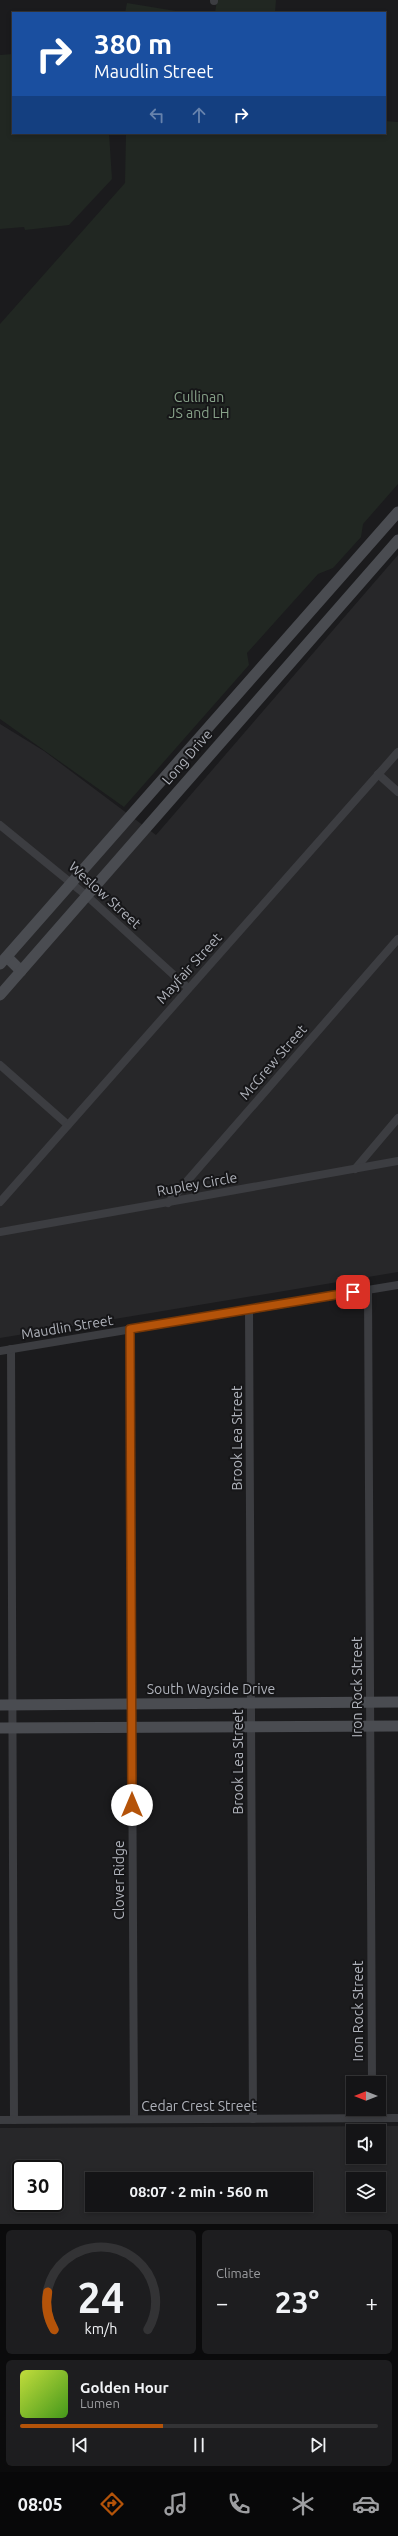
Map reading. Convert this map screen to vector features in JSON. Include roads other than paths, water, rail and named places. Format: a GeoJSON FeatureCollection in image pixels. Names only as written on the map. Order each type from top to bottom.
{"type":"FeatureCollection","features":[{"type":"Feature","properties":{"kind":"main road","name":"Long Drive"},"geometry":{"type":"LineString","coordinates":[[3,960],[72,884],[398,512]]}},
{"type":"Feature","properties":{"kind":"main road","name":"Long Drive"},"geometry":{"type":"LineString","coordinates":[[0,995],[398,540]]}},
{"type":"Feature","properties":{"kind":"main road"},"geometry":{"type":"LineString","coordinates":[[353,563],[366,576]]}},
{"type":"Feature","properties":{"kind":"main road"},"geometry":{"type":"LineString","coordinates":[[283,643],[296,655]]}},
{"type":"Feature","properties":{"kind":"main road"},"geometry":{"type":"LineString","coordinates":[[205,732],[218,744]]}},
{"type":"Feature","properties":{"kind":"main road"},"geometry":{"type":"LineString","coordinates":[[134,812],[149,824]]}},
{"type":"Feature","properties":{"kind":"main road"},"geometry":{"type":"LineString","coordinates":[[3,960],[21,971]]}},
{"type":"Feature","properties":{"kind":"main road","name":"South Wayside Drive"},"geometry":{"type":"LineString","coordinates":[[0,1705],[398,1702]]}},
{"type":"Feature","properties":{"kind":"main road"},"geometry":{"type":"LineString","coordinates":[[0,1728],[398,1726]]}},
{"type":"Feature","properties":{"kind":"street","name":"Mayfair Street"},"geometry":{"type":"LineString","coordinates":[[0,1202],[398,752]]}},
{"type":"Feature","properties":{"kind":"street"},"geometry":{"type":"LineString","coordinates":[[378,774],[398,792]]}},
{"type":"Feature","properties":{"kind":"street","name":"Weslow Street"},"geometry":{"type":"LineString","coordinates":[[0,825],[87,896],[188,988]]}},
{"type":"Feature","properties":{"kind":"street","name":"McGrew Street"},"geometry":{"type":"LineString","coordinates":[[168,1203],[398,939]]}},
{"type":"Feature","properties":{"kind":"street"},"geometry":{"type":"LineString","coordinates":[[0,1065],[68,1125]]}},
{"type":"Feature","properties":{"kind":"street"},"geometry":{"type":"LineString","coordinates":[[355,1169],[398,1118]]}},
{"type":"Feature","properties":{"kind":"street","name":"Rupley Circle"},"geometry":{"type":"LineString","coordinates":[[0,1232],[398,1162]]}},
{"type":"Feature","properties":{"kind":"street","name":"Maudlin Street"},"geometry":{"type":"LineString","coordinates":[[0,1351],[398,1285]]}},
{"type":"Feature","properties":{"kind":"street","name":"Iron Rock Street"},"geometry":{"type":"LineString","coordinates":[[368,1290],[372,2076]]}},
{"type":"Feature","properties":{"kind":"street","name":"Brook Lea Street"},"geometry":{"type":"LineString","coordinates":[[249,1309],[253,2119]]}},
{"type":"Feature","properties":{"kind":"street","name":"Clover Ridge"},"geometry":{"type":"LineString","coordinates":[[130,1329],[134,2119]]}},
{"type":"Feature","properties":{"kind":"street"},"geometry":{"type":"LineString","coordinates":[[11,1349],[14,2120]]}},
{"type":"Feature","properties":{"kind":"street","name":"Cedar Crest Street"},"geometry":{"type":"LineString","coordinates":[[0,2120],[398,2118]]}},
{"type":"Feature","properties":{"kind":"park label","name":"Cullinan JS and LH"},"geometry":{"type":"Point","coordinates":[199,406]}}]}
